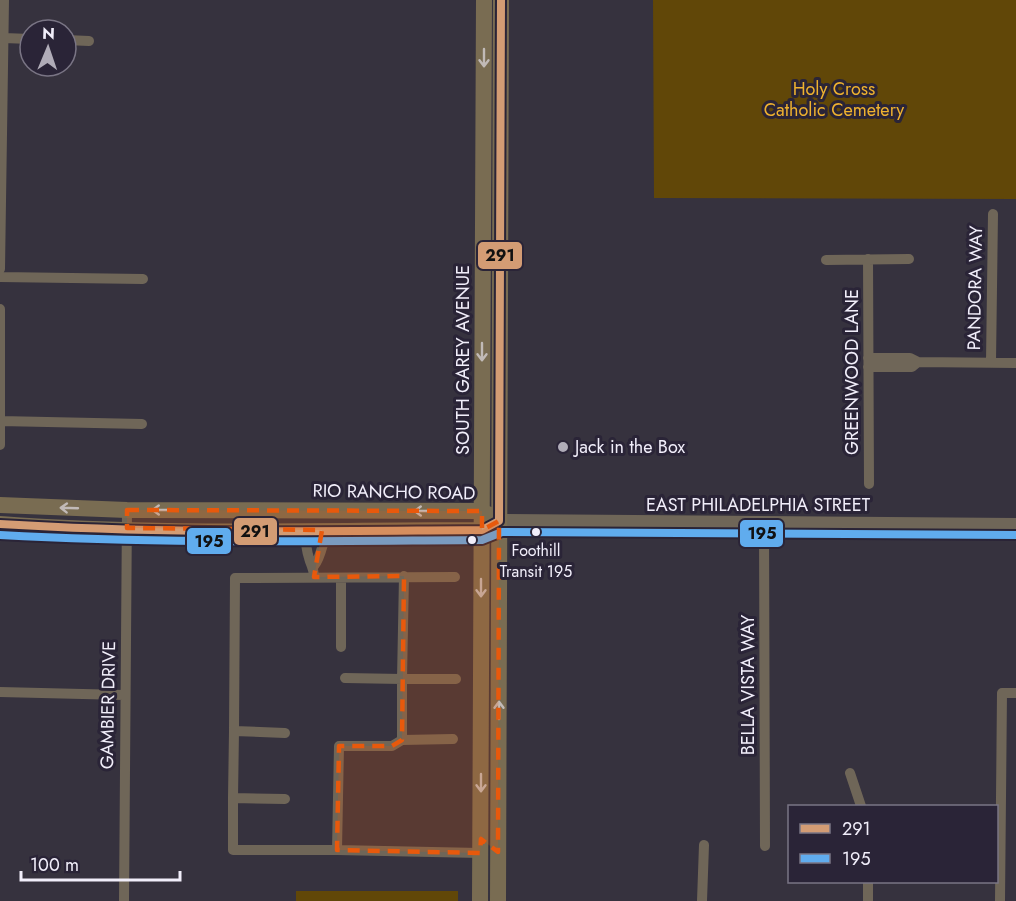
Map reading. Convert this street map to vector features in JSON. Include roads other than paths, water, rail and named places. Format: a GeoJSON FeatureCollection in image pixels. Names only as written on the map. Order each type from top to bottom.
{"type":"FeatureCollection","features":[{"type":"Feature","properties":{"kind":"main road","name":"SOUTH GAREY AVENUE"},"geometry":{"type":"LineString","coordinates":[[480,901],[484,0]]}},
{"type":"Feature","properties":{"kind":"main road","name":"SOUTH GAREY AVENUE"},"geometry":{"type":"LineString","coordinates":[[498,893],[501,0]]}},
{"type":"Feature","properties":{"kind":"main road"},"geometry":{"type":"LineString","coordinates":[[483,293],[500,293]]}},
{"type":"Feature","properties":{"kind":"main road","name":"RIO RANCHO ROAD"},"geometry":{"type":"LineString","coordinates":[[0,506],[127,510],[482,511],[499,521]]}},
{"type":"Feature","properties":{"kind":"main road"},"geometry":{"type":"LineString","coordinates":[[196,510],[196,529]]}},
{"type":"Feature","properties":{"kind":"main road"},"geometry":{"type":"LineString","coordinates":[[266,530],[283,522],[307,521],[320,510]]}},
{"type":"Feature","properties":{"kind":"main road","name":"RIO RANCHO ROAD"},"geometry":{"type":"LineString","coordinates":[[0,524],[266,530],[482,530],[499,521]]}},
{"type":"Feature","properties":{"kind":"main road"},"geometry":{"type":"LineString","coordinates":[[481,824],[486,840],[498,852]]}},
{"type":"Feature","properties":{"kind":"main road"},"geometry":{"type":"LineString","coordinates":[[480,853],[491,866],[498,893]]}},
{"type":"Feature","properties":{"kind":"street"},"geometry":{"type":"LineString","coordinates":[[0,269],[4,0]]}},
{"type":"Feature","properties":{"kind":"street"},"geometry":{"type":"LineString","coordinates":[[3,38],[18,39]]}},
{"type":"Feature","properties":{"kind":"street"},"geometry":{"type":"LineString","coordinates":[[78,41],[89,41]]}},
{"type":"Feature","properties":{"kind":"street","name":"PANDORA WAY"},"geometry":{"type":"LineString","coordinates":[[991,362],[993,214]]}},
{"type":"Feature","properties":{"kind":"street","name":"GREENWOOD LANE"},"geometry":{"type":"LineString","coordinates":[[868,259],[868,484]]}},
{"type":"Feature","properties":{"kind":"street"},"geometry":{"type":"LineString","coordinates":[[826,260],[909,259]]}},
{"type":"Feature","properties":{"kind":"street"},"geometry":{"type":"LineString","coordinates":[[0,277],[143,279]]}},
{"type":"Feature","properties":{"kind":"street"},"geometry":{"type":"LineString","coordinates":[[0,309],[0,446]]}},
{"type":"Feature","properties":{"kind":"street"},"geometry":{"type":"LineString","coordinates":[[868,362],[912,367],[918,362],[1016,363]]}},
{"type":"Feature","properties":{"kind":"street"},"geometry":{"type":"LineString","coordinates":[[0,421],[142,424]]}},
{"type":"Feature","properties":{"kind":"street","name":"GAMBIER DRIVE"},"geometry":{"type":"LineString","coordinates":[[123,901],[127,510]]}},
{"type":"Feature","properties":{"kind":"street","name":"EAST PHILADELPHIA STREET"},"geometry":{"type":"LineString","coordinates":[[499,521],[1016,525]]}},
{"type":"Feature","properties":{"kind":"street","name":"BELLA VISTA WAY"},"geometry":{"type":"LineString","coordinates":[[765,523],[765,846]]}},
{"type":"Feature","properties":{"kind":"street"},"geometry":{"type":"LineString","coordinates":[[301,530],[308,544],[309,559],[314,572]]}},
{"type":"Feature","properties":{"kind":"street"},"geometry":{"type":"LineString","coordinates":[[314,572],[320,559],[321,544],[328,530]]}},
{"type":"Feature","properties":{"kind":"street"},"geometry":{"type":"LineString","coordinates":[[455,577],[341,578],[314,572],[235,578],[233,850],[480,853]]}},
{"type":"Feature","properties":{"kind":"street"},"geometry":{"type":"LineString","coordinates":[[402,740],[404,576]]}},
{"type":"Feature","properties":{"kind":"street"},"geometry":{"type":"LineString","coordinates":[[340,647],[341,578]]}},
{"type":"Feature","properties":{"kind":"street"},"geometry":{"type":"LineString","coordinates":[[345,678],[456,680]]}},
{"type":"Feature","properties":{"kind":"street"},"geometry":{"type":"LineString","coordinates":[[0,692],[124,695]]}},
{"type":"Feature","properties":{"kind":"street"},"geometry":{"type":"LineString","coordinates":[[1000,901],[1002,693],[1016,693]]}},
{"type":"Feature","properties":{"kind":"street"},"geometry":{"type":"LineString","coordinates":[[234,731],[285,733]]}},
{"type":"Feature","properties":{"kind":"street"},"geometry":{"type":"LineString","coordinates":[[337,850],[339,746],[392,746],[402,740],[453,739]]}},
{"type":"Feature","properties":{"kind":"street"},"geometry":{"type":"LineString","coordinates":[[850,773],[860,805]]}},
{"type":"Feature","properties":{"kind":"street"},"geometry":{"type":"LineString","coordinates":[[233,798],[285,799]]}},
{"type":"Feature","properties":{"kind":"street"},"geometry":{"type":"LineString","coordinates":[[702,901],[704,845]]}},
{"type":"Feature","properties":{"kind":"street"},"geometry":{"type":"LineString","coordinates":[[868,883],[868,901]]}},
{"type":"Feature","properties":{"kind":"place","name":"Jack in the Box"},"geometry":{"type":"Point","coordinates":[563,447]}},
{"type":"Feature","properties":{"kind":"place","name":"Foothill Transit 195"},"geometry":{"type":"Point","coordinates":[536,532]}},
{"type":"Feature","properties":{"kind":"park label","name":"Holy Cross Catholic Cemetery"},"geometry":{"type":"Point","coordinates":[834,100]}}]}
